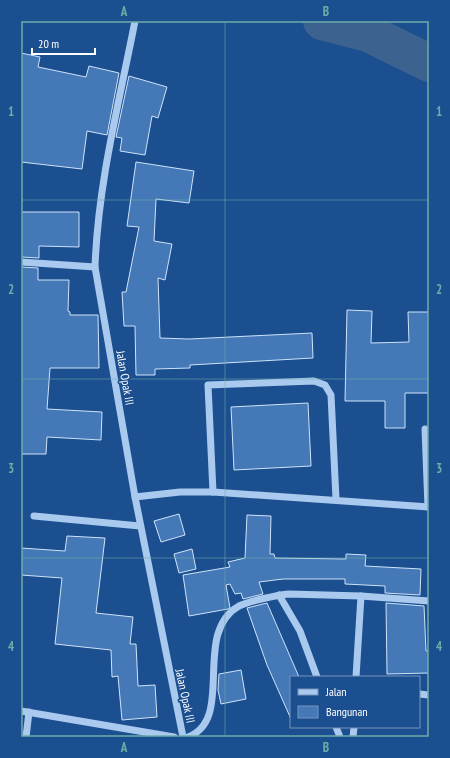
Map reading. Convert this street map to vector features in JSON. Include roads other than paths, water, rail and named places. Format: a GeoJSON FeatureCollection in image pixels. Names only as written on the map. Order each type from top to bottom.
{"type":"FeatureCollection","features":[{"type":"Feature","properties":{"kind":"street","name":"Jalan Opak III"},"geometry":{"type":"LineString","coordinates":[[135,24],[104,169],[96,232],[95,267],[140,526],[183,737]]}},
{"type":"Feature","properties":{"kind":"street"},"geometry":{"type":"LineString","coordinates":[[21,262],[95,267]]}},
{"type":"Feature","properties":{"kind":"street"},"geometry":{"type":"LineString","coordinates":[[213,492],[208,385],[314,381],[325,385],[331,395],[336,500]]}},
{"type":"Feature","properties":{"kind":"street"},"geometry":{"type":"LineString","coordinates":[[135,497],[180,492],[213,492],[429,507],[425,429]]}},
{"type":"Feature","properties":{"kind":"street"},"geometry":{"type":"LineString","coordinates":[[34,516],[140,526]]}},
{"type":"Feature","properties":{"kind":"street"},"geometry":{"type":"LineString","coordinates":[[279,595],[300,631],[317,676]]}},
{"type":"Feature","properties":{"kind":"street"},"geometry":{"type":"LineString","coordinates":[[188,737],[197,734],[204,726],[211,713],[212,667],[217,638],[222,625],[229,615],[239,606],[279,595],[361,596],[429,601]]}},
{"type":"Feature","properties":{"kind":"street"},"geometry":{"type":"LineString","coordinates":[[356,676],[361,596]]}},
{"type":"Feature","properties":{"kind":"street"},"geometry":{"type":"LineString","coordinates":[[21,711],[174,737]]}},
{"type":"Feature","properties":{"kind":"street"},"geometry":{"type":"LineString","coordinates":[[26,737],[29,712]]}},
{"type":"Feature","properties":{"kind":"waterway"},"geometry":{"type":"LineString","coordinates":[[322,21],[368,33],[429,63]]}}]}
